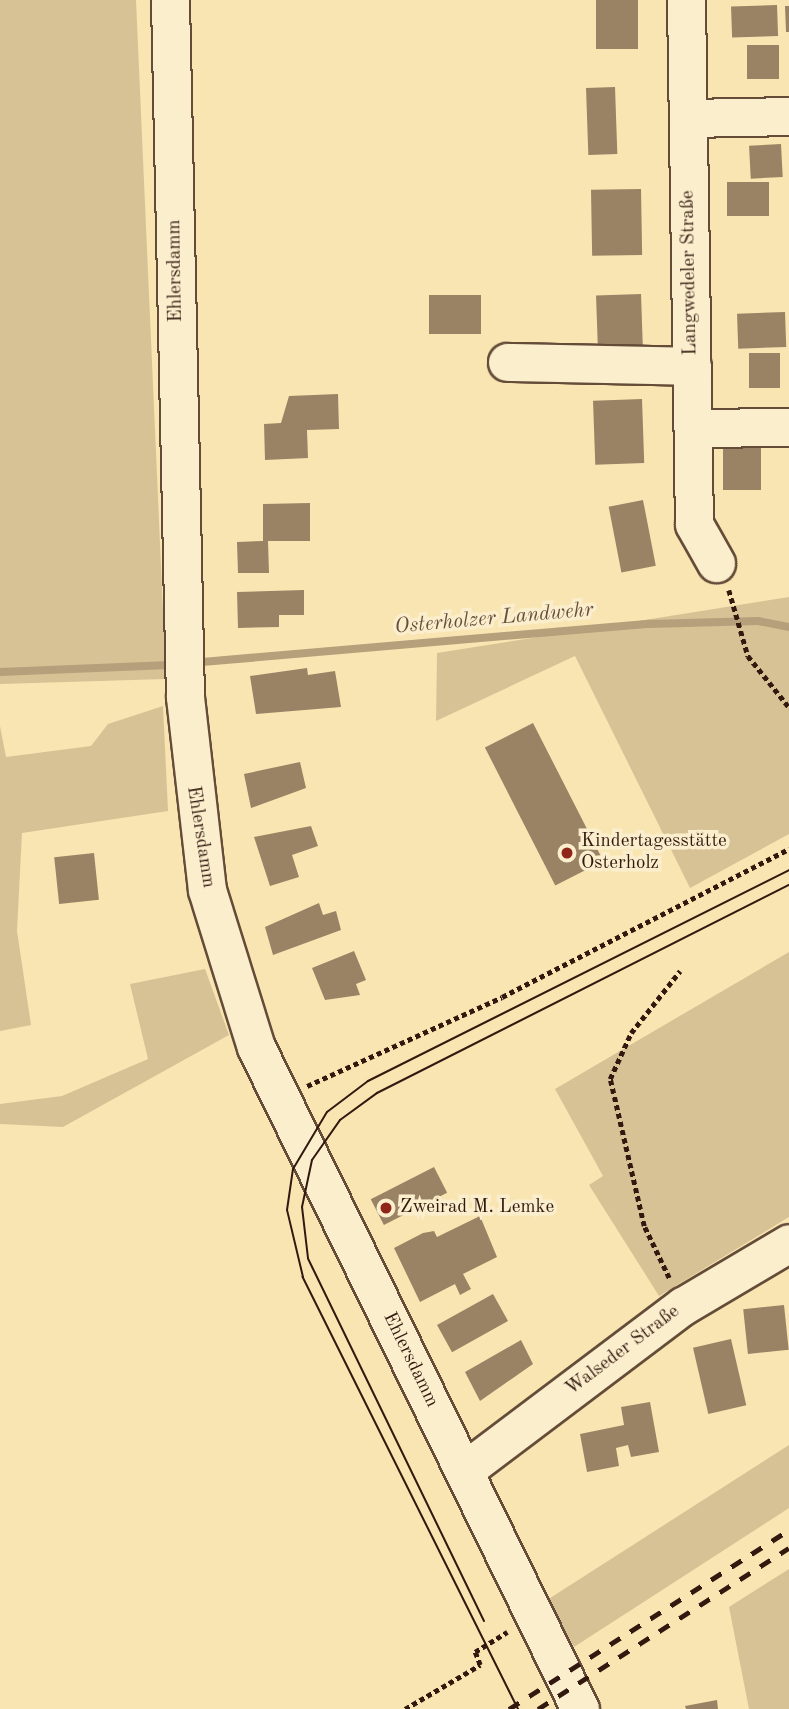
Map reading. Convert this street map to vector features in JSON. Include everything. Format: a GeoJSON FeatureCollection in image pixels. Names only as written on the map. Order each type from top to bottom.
{"type":"FeatureCollection","features":[{"type":"Feature","properties":{"kind":"street","name":"Ehlersdamm"},"geometry":{"type":"LineString","coordinates":[[170,0],[192,797],[207,890],[230,974],[281,1098],[580,1709]]}},
{"type":"Feature","properties":{"kind":"street","name":"Langwedeler Straße"},"geometry":{"type":"LineString","coordinates":[[686,0],[694,524],[716,563]]}},
{"type":"Feature","properties":{"kind":"street"},"geometry":{"type":"LineString","coordinates":[[688,118],[789,116]]}},
{"type":"Feature","properties":{"kind":"street"},"geometry":{"type":"LineString","coordinates":[[507,362],[692,366]]}},
{"type":"Feature","properties":{"kind":"street"},"geometry":{"type":"LineString","coordinates":[[693,428],[789,427]]}},
{"type":"Feature","properties":{"kind":"street","name":"Walseder Straße"},"geometry":{"type":"LineString","coordinates":[[465,1470],[683,1306],[789,1243]]}},
{"type":"Feature","properties":{"kind":"path"},"geometry":{"type":"LineString","coordinates":[[741,615],[748,656],[789,708]]}},
{"type":"Feature","properties":{"kind":"path"},"geometry":{"type":"LineString","coordinates":[[281,1098],[502,997],[789,849]]}},
{"type":"Feature","properties":{"kind":"path"},"geometry":{"type":"LineString","coordinates":[[680,971],[631,1033],[610,1079],[644,1226],[683,1306]]}},
{"type":"Feature","properties":{"kind":"path"},"geometry":{"type":"LineString","coordinates":[[405,1709],[480,1665],[475,1652],[508,1634],[502,1617],[527,1604]]}},
{"type":"Feature","properties":{"kind":"shaded area"},"geometry":{"type":"Polygon","coordinates":[[[0,0],[136,0],[166,679],[0,684],[0,0]]]}},
{"type":"Feature","properties":{"kind":"shaded area"},"geometry":{"type":"Polygon","coordinates":[[[789,597],[789,834],[690,888],[575,656],[436,721],[437,653],[789,597]]]}},
{"type":"Feature","properties":{"kind":"shaded area"},"geometry":{"type":"Polygon","coordinates":[[[163,706],[168,811],[22,833],[17,931],[31,1025],[0,1031],[0,726],[6,757],[91,746],[108,724],[163,706]]]}},
{"type":"Feature","properties":{"kind":"shaded area"},"geometry":{"type":"Polygon","coordinates":[[[789,952],[789,1217],[659,1296],[589,1185],[603,1176],[555,1089],[789,952]]]}},
{"type":"Feature","properties":{"kind":"shaded area"},"geometry":{"type":"Polygon","coordinates":[[[205,969],[229,1035],[63,1127],[0,1124],[0,1104],[62,1096],[148,1059],[130,984],[205,969]]]}},
{"type":"Feature","properties":{"kind":"shaded area"},"geometry":{"type":"Polygon","coordinates":[[[789,1445],[789,1508],[574,1647],[547,1600],[789,1445]]]}},
{"type":"Feature","properties":{"kind":"shaded area"},"geometry":{"type":"Polygon","coordinates":[[[789,1569],[789,1709],[749,1709],[729,1607],[789,1569]]]}},
{"type":"Feature","properties":{"kind":"building"},"geometry":{"type":"Polygon","coordinates":[[[596,0],[638,0],[638,49],[596,49],[596,0]]]}},
{"type":"Feature","properties":{"kind":"building"},"geometry":{"type":"Polygon","coordinates":[[[777,5],[778,36],[732,38],[731,7],[777,5]]]}},
{"type":"Feature","properties":{"kind":"building"},"geometry":{"type":"Polygon","coordinates":[[[785,6],[789,6],[789,32],[786,32],[785,6]]]}},
{"type":"Feature","properties":{"kind":"building"},"geometry":{"type":"Polygon","coordinates":[[[747,45],[779,45],[779,79],[747,79],[747,45]]]}},
{"type":"Feature","properties":{"kind":"building"},"geometry":{"type":"Polygon","coordinates":[[[615,87],[617,154],[588,155],[586,88],[615,87]]]}},
{"type":"Feature","properties":{"kind":"building"},"geometry":{"type":"Polygon","coordinates":[[[781,144],[783,177],[751,179],[749,146],[781,144]]]}},
{"type":"Feature","properties":{"kind":"building"},"geometry":{"type":"Polygon","coordinates":[[[727,182],[769,182],[769,216],[727,216],[727,182]]]}},
{"type":"Feature","properties":{"kind":"building"},"geometry":{"type":"Polygon","coordinates":[[[641,189],[642,255],[592,256],[591,190],[641,189]]]}},
{"type":"Feature","properties":{"kind":"building"},"geometry":{"type":"Polygon","coordinates":[[[641,294],[643,360],[598,362],[596,296],[641,294]]]}},
{"type":"Feature","properties":{"kind":"building"},"geometry":{"type":"Polygon","coordinates":[[[429,295],[481,295],[481,334],[429,334],[429,295]]]}},
{"type":"Feature","properties":{"kind":"building"},"geometry":{"type":"Polygon","coordinates":[[[785,312],[786,347],[738,349],[737,314],[785,312]]]}},
{"type":"Feature","properties":{"kind":"building"},"geometry":{"type":"Polygon","coordinates":[[[749,353],[780,353],[780,388],[749,388],[749,353]]]}},
{"type":"Feature","properties":{"kind":"building"},"geometry":{"type":"Polygon","coordinates":[[[338,394],[339,429],[307,430],[308,458],[265,460],[264,424],[281,423],[289,396],[338,394]]]}},
{"type":"Feature","properties":{"kind":"building"},"geometry":{"type":"Polygon","coordinates":[[[642,399],[644,463],[595,465],[593,401],[642,399]]]}},
{"type":"Feature","properties":{"kind":"building"},"geometry":{"type":"Polygon","coordinates":[[[723,446],[761,446],[761,490],[723,490],[723,446]]]}},
{"type":"Feature","properties":{"kind":"building"},"geometry":{"type":"Polygon","coordinates":[[[643,500],[656,566],[621,572],[609,507],[643,500]]]}},
{"type":"Feature","properties":{"kind":"building"},"geometry":{"type":"Polygon","coordinates":[[[310,503],[310,541],[268,541],[269,573],[238,573],[237,542],[263,541],[263,504],[310,503]]]}},
{"type":"Feature","properties":{"kind":"building"},"geometry":{"type":"Polygon","coordinates":[[[304,590],[304,615],[279,615],[279,627],[238,628],[237,592],[304,590]]]}},
{"type":"Feature","properties":{"kind":"building"},"geometry":{"type":"Polygon","coordinates":[[[307,668],[308,675],[335,671],[341,707],[256,714],[250,676],[307,668]]]}},
{"type":"Feature","properties":{"kind":"building"},"geometry":{"type":"Polygon","coordinates":[[[533,723],[603,861],[555,886],[485,748],[533,723]]]}},
{"type":"Feature","properties":{"kind":"building"},"geometry":{"type":"Polygon","coordinates":[[[300,762],[306,788],[251,808],[244,774],[300,762]]]}},
{"type":"Feature","properties":{"kind":"building"},"geometry":{"type":"Polygon","coordinates":[[[311,826],[318,846],[292,855],[299,877],[270,886],[254,837],[311,826]]]}},
{"type":"Feature","properties":{"kind":"building"},"geometry":{"type":"Polygon","coordinates":[[[94,853],[99,900],[59,904],[54,857],[94,853]]]}},
{"type":"Feature","properties":{"kind":"building"},"geometry":{"type":"Polygon","coordinates":[[[319,903],[323,915],[336,911],[341,930],[273,955],[265,927],[319,903]]]}},
{"type":"Feature","properties":{"kind":"building"},"geometry":{"type":"Polygon","coordinates":[[[354,951],[366,980],[356,984],[360,995],[325,1000],[312,968],[354,951]]]}},
{"type":"Feature","properties":{"kind":"building"},"geometry":{"type":"Polygon","coordinates":[[[434,1167],[447,1193],[384,1225],[371,1199],[434,1167]]]}},
{"type":"Feature","properties":{"kind":"building"},"geometry":{"type":"Polygon","coordinates":[[[480,1216],[497,1257],[463,1274],[471,1289],[460,1295],[455,1284],[420,1302],[394,1248],[423,1233],[434,1231],[437,1237],[480,1216]]]}},
{"type":"Feature","properties":{"kind":"building"},"geometry":{"type":"Polygon","coordinates":[[[493,1294],[508,1321],[452,1352],[437,1325],[493,1294]]]}},
{"type":"Feature","properties":{"kind":"building"},"geometry":{"type":"Polygon","coordinates":[[[784,1305],[789,1350],[748,1354],[743,1309],[784,1305]]]}},
{"type":"Feature","properties":{"kind":"building"},"geometry":{"type":"Polygon","coordinates":[[[731,1339],[746,1405],[708,1414],[693,1348],[731,1339]]]}},
{"type":"Feature","properties":{"kind":"building"},"geometry":{"type":"Polygon","coordinates":[[[521,1340],[533,1364],[480,1401],[465,1372],[521,1340]]]}},
{"type":"Feature","properties":{"kind":"building"},"geometry":{"type":"Polygon","coordinates":[[[650,1402],[659,1452],[631,1457],[628,1445],[616,1448],[619,1466],[587,1472],[580,1434],[624,1425],[621,1407],[650,1402]]]}},
{"type":"Feature","properties":{"kind":"building"},"geometry":{"type":"Polygon","coordinates":[[[717,1700],[718,1709],[686,1709],[685,1706],[717,1700]]]}},
{"type":"Feature","properties":{"kind":"waterway","name":"Osterholzer Landwehr"},"geometry":{"type":"LineString","coordinates":[[202,662],[649,624],[758,621],[789,627]]}},
{"type":"Feature","properties":{"kind":"waterway","name":"Osterholzer Landwehr"},"geometry":{"type":"LineString","coordinates":[[0,672],[169,665]]}},
{"type":"Feature","properties":{"kind":"tram line"},"geometry":{"type":"LineString","coordinates":[[518,1709],[303,1277],[287,1210],[293,1169],[327,1112],[368,1081],[789,870]]}},
{"type":"Feature","properties":{"kind":"tram line"},"geometry":{"type":"LineString","coordinates":[[484,1621],[308,1258],[302,1207],[312,1160],[340,1120],[377,1093],[789,885]]}},
{"type":"Feature","properties":{"kind":"railway"},"geometry":{"type":"LineString","coordinates":[[509,1709],[789,1530]]}},
{"type":"Feature","properties":{"kind":"railway"},"geometry":{"type":"LineString","coordinates":[[538,1709],[789,1548]]}},
{"type":"Feature","properties":{"kind":"place","name":"Kindertagesstätte Osterholz"},"geometry":{"type":"Point","coordinates":[567,853]}},
{"type":"Feature","properties":{"kind":"place","name":"Zweirad M. Lemke"},"geometry":{"type":"Point","coordinates":[386,1208]}}]}
